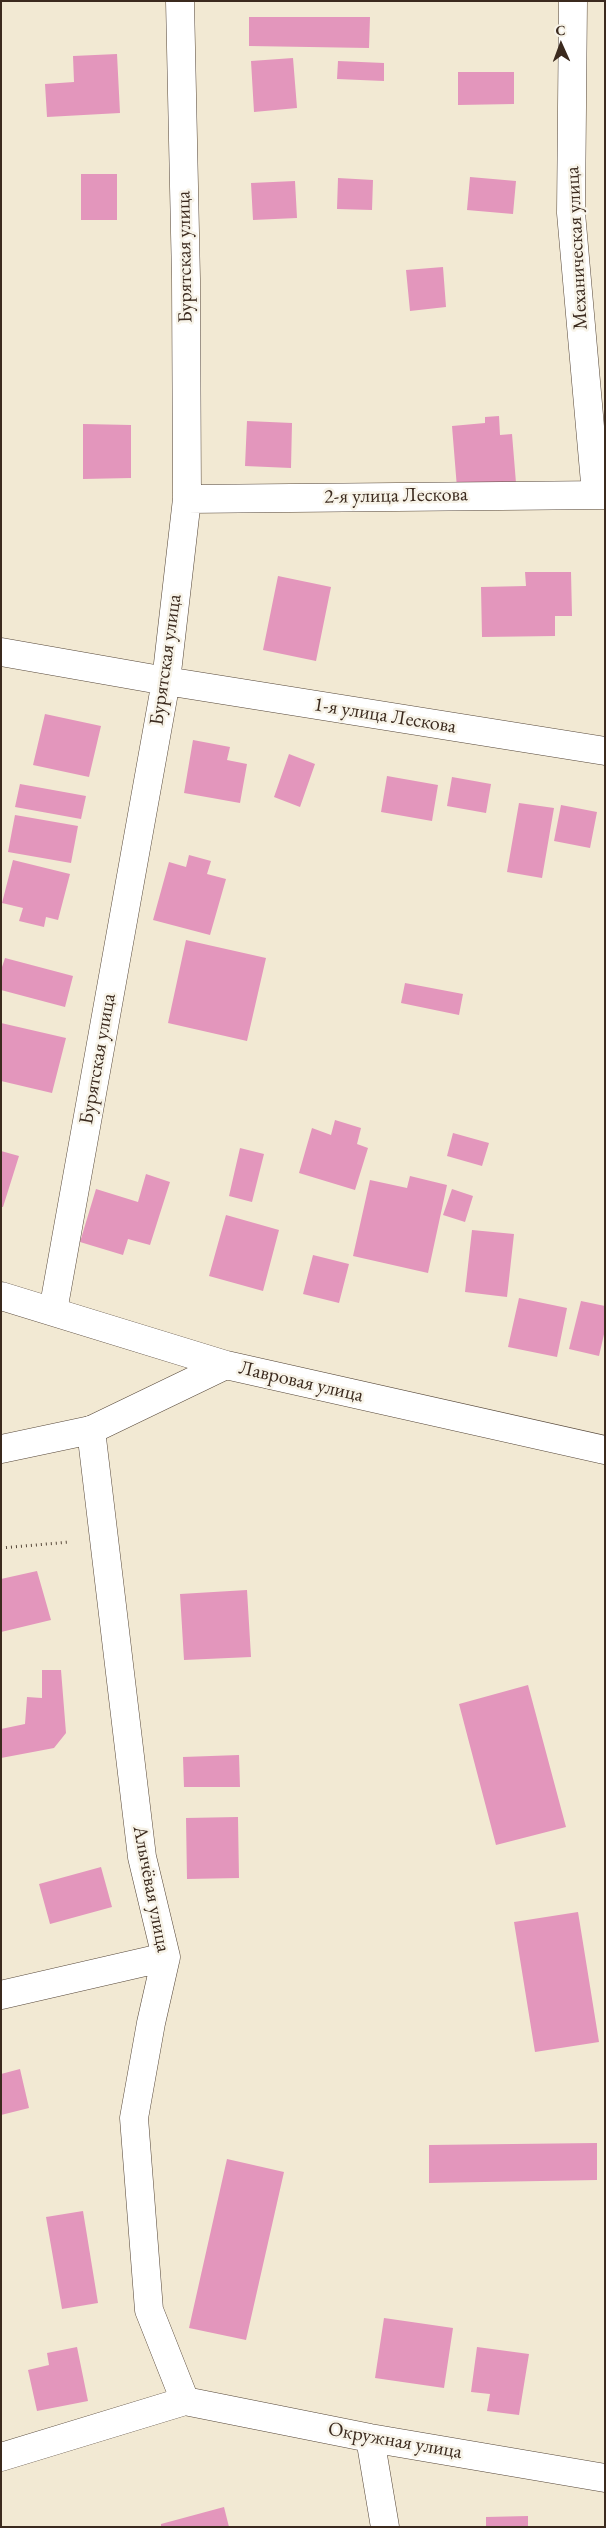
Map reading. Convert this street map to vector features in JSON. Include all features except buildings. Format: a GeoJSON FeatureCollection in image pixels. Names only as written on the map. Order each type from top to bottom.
{"type":"FeatureCollection","features":[{"type":"Feature","properties":{"kind":"street","name":"Бурятская улица"},"geometry":{"type":"LineString","coordinates":[[53,1311],[166,681],[187,499],[186,279],[180,1]]}},
{"type":"Feature","properties":{"kind":"street","name":"Механическая улица"},"geometry":{"type":"LineString","coordinates":[[573,1],[571,213],[601,494]]}},
{"type":"Feature","properties":{"kind":"street","name":"2-я улица Лескова"},"geometry":{"type":"LineString","coordinates":[[187,499],[601,494]]}},
{"type":"Feature","properties":{"kind":"street","name":"1-я улица Лескова"},"geometry":{"type":"LineString","coordinates":[[1,652],[166,681],[605,751]]}},
{"type":"Feature","properties":{"kind":"street","name":"Лавровая улица"},"geometry":{"type":"LineString","coordinates":[[1,1296],[226,1366],[605,1450]]}},
{"type":"Feature","properties":{"kind":"street"},"geometry":{"type":"LineString","coordinates":[[1,1449],[91,1430],[226,1366]]}},
{"type":"Feature","properties":{"kind":"street","name":"Алычёвая улица"},"geometry":{"type":"LineString","coordinates":[[91,1430],[142,1858],[166,1957],[151,2023],[134,2118],[149,2310],[185,2401]]}},
{"type":"Feature","properties":{"kind":"street"},"geometry":{"type":"LineString","coordinates":[[1,1995],[166,1957]]}},
{"type":"Feature","properties":{"kind":"street"},"geometry":{"type":"LineString","coordinates":[[1,2457],[185,2401]]}},
{"type":"Feature","properties":{"kind":"street","name":"Окружная улица"},"geometry":{"type":"LineString","coordinates":[[185,2401],[370,2438],[605,2478]]}},
{"type":"Feature","properties":{"kind":"street"},"geometry":{"type":"LineString","coordinates":[[370,2438],[385,2527]]}},
{"type":"Feature","properties":{"kind":"path"},"geometry":{"type":"LineString","coordinates":[[1,1548],[103,1540]]}}]}
